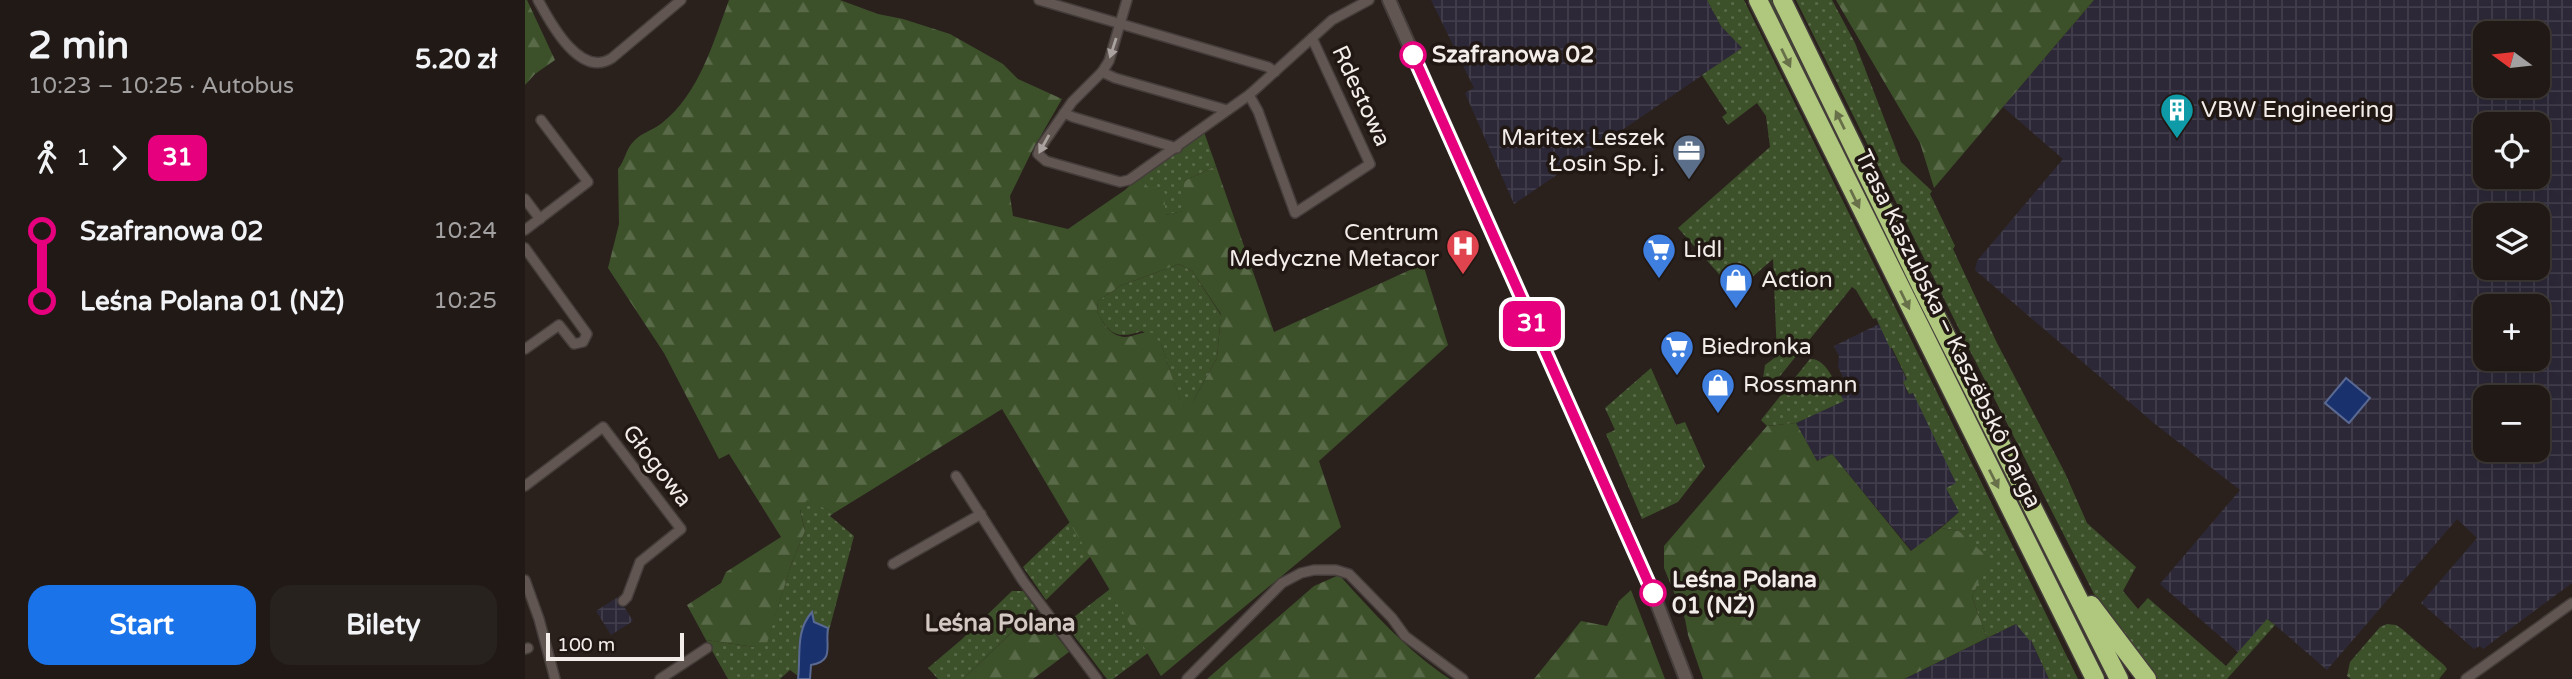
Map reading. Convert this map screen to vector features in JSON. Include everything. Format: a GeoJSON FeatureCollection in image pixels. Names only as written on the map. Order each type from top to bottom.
{"type":"FeatureCollection","features":[{"type":"Feature","properties":{"kind":"highway","name":"Trasa Kaszubska – Kaszëbskô Darga"},"geometry":{"type":"LineString","coordinates":[[1758,0],[2095,679]]}},
{"type":"Feature","properties":{"kind":"highway","name":"Trasa Kaszubska – Kaszëbskô Darga"},"geometry":{"type":"LineString","coordinates":[[1781,0],[1924,292],[2119,679]]}},
{"type":"Feature","properties":{"kind":"highway"},"geometry":{"type":"LineString","coordinates":[[2064,569],[2147,679]]}},
{"type":"Feature","properties":{"kind":"street"},"geometry":{"type":"LineString","coordinates":[[538,0],[560,39],[583,57],[596,63],[612,58],[681,0]]}},
{"type":"Feature","properties":{"kind":"street"},"geometry":{"type":"LineString","coordinates":[[1039,0],[1268,66],[1275,72]]}},
{"type":"Feature","properties":{"kind":"street"},"geometry":{"type":"LineString","coordinates":[[1127,0],[1109,61],[1102,72],[1072,102],[1040,148],[1040,158],[1046,161],[1125,182],[1249,95],[1332,20],[1369,0]]}},
{"type":"Feature","properties":{"kind":"street"},"geometry":{"type":"LineString","coordinates":[[1389,0],[1653,593],[1686,679]]}},
{"type":"Feature","properties":{"kind":"street","name":"Rdestowa"},"geometry":{"type":"LineString","coordinates":[[1249,95],[1258,111],[1295,213],[1370,164],[1312,38]]}},
{"type":"Feature","properties":{"kind":"street"},"geometry":{"type":"LineString","coordinates":[[1102,72],[1227,110]]}},
{"type":"Feature","properties":{"kind":"street"},"geometry":{"type":"LineString","coordinates":[[1065,113],[1177,148]]}},
{"type":"Feature","properties":{"kind":"street"},"geometry":{"type":"LineString","coordinates":[[525,230],[588,182],[541,120]]}},
{"type":"Feature","properties":{"kind":"street"},"geometry":{"type":"LineString","coordinates":[[525,199],[540,219]]}},
{"type":"Feature","properties":{"kind":"street"},"geometry":{"type":"LineString","coordinates":[[525,248],[587,334],[583,342],[575,344],[559,325],[525,349]]}},
{"type":"Feature","properties":{"kind":"street","name":"Głogowa"},"geometry":{"type":"LineString","coordinates":[[525,486],[603,428],[681,529],[640,562],[623,601]]}},
{"type":"Feature","properties":{"kind":"street"},"geometry":{"type":"LineString","coordinates":[[956,476],[1023,581],[1097,679]]}},
{"type":"Feature","properties":{"kind":"street"},"geometry":{"type":"LineString","coordinates":[[893,565],[981,514]]}},
{"type":"Feature","properties":{"kind":"street"},"geometry":{"type":"LineString","coordinates":[[1187,679],[1282,583],[1301,573],[1325,569],[1349,574],[1392,618],[1405,636],[1462,679]]}},
{"type":"Feature","properties":{"kind":"street"},"geometry":{"type":"LineString","coordinates":[[525,580],[555,679]]}},
{"type":"Feature","properties":{"kind":"street"},"geometry":{"type":"LineString","coordinates":[[2466,679],[2572,603]]}},
{"type":"Feature","properties":{"kind":"street"},"geometry":{"type":"LineString","coordinates":[[660,679],[707,648]]}},
{"type":"Feature","properties":{"kind":"shaded area"},"geometry":{"type":"Polygon","coordinates":[[[1431,0],[1707,0],[1721,26],[1742,48],[1514,204],[1465,93],[1474,88],[1431,0]]]}},
{"type":"Feature","properties":{"kind":"shaded area"},"geometry":{"type":"Polygon","coordinates":[[[2094,0],[2572,0],[2572,583],[2483,649],[2480,646],[2474,649],[2421,603],[2477,538],[2457,519],[2327,670],[2268,619],[2238,652],[2160,584],[2240,490],[2155,424],[1975,270],[1977,261],[2063,159],[2003,107],[2094,0]]]}},
{"type":"Feature","properties":{"kind":"shaded area"},"geometry":{"type":"Polygon","coordinates":[[[1879,324],[1907,380],[1903,382],[1908,394],[1913,392],[1957,483],[1959,512],[1912,551],[1832,454],[1817,461],[1796,423],[1843,401],[1841,396],[1850,391],[1838,367],[1839,356],[1834,346],[1879,324]]]}},
{"type":"Feature","properties":{"kind":"shaded area"},"geometry":{"type":"Polygon","coordinates":[[[618,597],[633,621],[611,635],[596,611],[618,597]]]}},
{"type":"Feature","properties":{"kind":"shaded area"},"geometry":{"type":"Polygon","coordinates":[[[2016,624],[2031,640],[2049,679],[1904,679],[2016,624]]]}},
{"type":"Feature","properties":{"kind":"green space"},"geometry":{"type":"Polygon","coordinates":[[[525,0],[555,60],[525,85],[525,0]]]}},
{"type":"Feature","properties":{"kind":"green space"},"geometry":{"type":"Polygon","coordinates":[[[729,0],[840,0],[878,14],[950,34],[1003,64],[1018,79],[1062,99],[1010,196],[1013,216],[1068,229],[1125,190],[1139,177],[1149,188],[1159,187],[1165,193],[1165,215],[1183,211],[1184,181],[1216,166],[1274,332],[1423,264],[1448,345],[1319,461],[1341,527],[1161,676],[1002,409],[834,513],[807,500],[800,510],[805,531],[792,562],[767,643],[755,647],[706,640],[687,605],[721,583],[726,572],[781,537],[729,454],[719,459],[664,353],[608,268],[619,224],[618,169],[634,141],[662,123],[686,98],[711,50],[729,0]],[[1179,264],[1120,286],[1098,301],[1097,311],[1108,328],[1120,336],[1153,333],[1161,344],[1181,403],[1192,403],[1217,358],[1221,314],[1192,271],[1179,264]]]}},
{"type":"Feature","properties":{"kind":"green space"},"geometry":{"type":"Polygon","coordinates":[[[1707,0],[1744,0],[2078,679],[2049,679],[2031,640],[2016,624],[1987,638],[1972,597],[1987,560],[1959,531],[1941,528],[1959,512],[1946,488],[1956,483],[1913,393],[1909,394],[1903,382],[1907,379],[1892,348],[1876,318],[1873,319],[1856,290],[1852,287],[1768,391],[1762,385],[1765,365],[1777,356],[1773,259],[1735,292],[1678,228],[1770,147],[1766,116],[1757,103],[1728,125],[1722,117],[1727,113],[1702,75],[1742,48],[1721,26],[1707,0]]]}},
{"type":"Feature","properties":{"kind":"green space"},"geometry":{"type":"Polygon","coordinates":[[[1767,0],[1773,0],[2023,505],[2018,508],[1767,0]]]}},
{"type":"Feature","properties":{"kind":"green space"},"geometry":{"type":"Polygon","coordinates":[[[1796,0],[1832,0],[1855,43],[1901,162],[1932,191],[1930,194],[1955,246],[1953,249],[1997,343],[2065,473],[2087,523],[2136,567],[2123,591],[2138,609],[2148,598],[2226,666],[2267,619],[2275,625],[2227,679],[2153,679],[2094,594],[1796,0]]]}},
{"type":"Feature","properties":{"kind":"green space"},"geometry":{"type":"Polygon","coordinates":[[[1836,0],[2094,0],[1934,188],[1920,143],[1836,0]]]}},
{"type":"Feature","properties":{"kind":"green space"},"geometry":{"type":"Polygon","coordinates":[[[1204,132],[1216,166],[1184,181],[1184,211],[1165,215],[1139,177],[1204,132]]]}},
{"type":"Feature","properties":{"kind":"green space"},"geometry":{"type":"Polygon","coordinates":[[[1179,264],[1192,271],[1221,315],[1217,358],[1192,403],[1181,404],[1161,344],[1142,331],[1126,335],[1114,333],[1105,325],[1097,311],[1098,301],[1120,286],[1179,264]]]}},
{"type":"Feature","properties":{"kind":"green space"},"geometry":{"type":"Polygon","coordinates":[[[1810,359],[1827,368],[1844,401],[1796,423],[1767,426],[1761,420],[1810,359]]]}},
{"type":"Feature","properties":{"kind":"green space"},"geometry":{"type":"Polygon","coordinates":[[[1651,368],[1676,425],[1685,422],[1705,467],[1678,502],[1642,519],[1606,434],[1615,430],[1605,408],[1651,368]]]}},
{"type":"Feature","properties":{"kind":"green space"},"geometry":{"type":"Polygon","coordinates":[[[1796,423],[1817,461],[1832,454],[1911,551],[1941,528],[1959,531],[1986,556],[1988,560],[1972,597],[1987,638],[1904,679],[1703,679],[1685,619],[1664,568],[1664,546],[1767,426],[1796,423]]]}},
{"type":"Feature","properties":{"kind":"green space"},"geometry":{"type":"Polygon","coordinates":[[[807,499],[834,513],[830,516],[854,536],[827,638],[827,627],[821,627],[813,620],[800,635],[798,676],[790,670],[780,679],[728,679],[706,640],[755,647],[770,632],[792,562],[805,531],[800,509],[807,499]]]}},
{"type":"Feature","properties":{"kind":"green space"},"geometry":{"type":"Polygon","coordinates":[[[1070,522],[1091,556],[1046,600],[1023,567],[1070,522]]]}},
{"type":"Feature","properties":{"kind":"green space"},"geometry":{"type":"Polygon","coordinates":[[[1339,575],[1405,644],[1450,679],[1207,679],[1314,586],[1339,575]]]}},
{"type":"Feature","properties":{"kind":"green space"},"geometry":{"type":"Polygon","coordinates":[[[1110,589],[1148,653],[1113,679],[1107,679],[1065,624],[1110,589]]]}},
{"type":"Feature","properties":{"kind":"green space"},"geometry":{"type":"Polygon","coordinates":[[[1631,590],[1665,679],[1534,679],[1581,621],[1607,626],[1619,601],[1631,590]]]}},
{"type":"Feature","properties":{"kind":"green space"},"geometry":{"type":"Polygon","coordinates":[[[1012,591],[1023,591],[1036,609],[963,679],[938,679],[928,668],[1012,591]]]}},
{"type":"Feature","properties":{"kind":"green space"},"geometry":{"type":"Polygon","coordinates":[[[1042,617],[1069,652],[1033,679],[963,679],[1026,619],[1042,617]]]}},
{"type":"Feature","properties":{"kind":"green space"},"geometry":{"type":"Polygon","coordinates":[[[2387,624],[2402,629],[2444,665],[2447,669],[2439,679],[2351,679],[2347,676],[2350,662],[2380,627],[2387,624]]]}},
{"type":"Feature","properties":{"kind":"water"},"geometry":{"type":"Polygon","coordinates":[[[2346,378],[2370,398],[2349,423],[2325,403],[2346,378]]]}},
{"type":"Feature","properties":{"kind":"water"},"geometry":{"type":"Polygon","coordinates":[[[812,612],[814,622],[828,628],[827,652],[823,660],[811,665],[810,679],[798,679],[801,635],[812,612]]]}},
{"type":"Feature","properties":{"kind":"bus line","name":"31"},"geometry":{"type":"LineString","coordinates":[[1413,55],[1653,593]]}},
{"type":"Feature","properties":{"kind":"place","name":"Szafranowa 02"},"geometry":{"type":"Point","coordinates":[1413,55]}},
{"type":"Feature","properties":{"kind":"place","name":"VBW Engineering"},"geometry":{"type":"Point","coordinates":[2177,140]}},
{"type":"Feature","properties":{"kind":"place","name":"Maritex Leszek Łosin Sp. j."},"geometry":{"type":"Point","coordinates":[1689,181]}},
{"type":"Feature","properties":{"kind":"place","name":"Centrum Medyczne Metacor"},"geometry":{"type":"Point","coordinates":[1463,276]}},
{"type":"Feature","properties":{"kind":"place","name":"Lidl"},"geometry":{"type":"Point","coordinates":[1659,280]}},
{"type":"Feature","properties":{"kind":"place","name":"Action"},"geometry":{"type":"Point","coordinates":[1736,310]}},
{"type":"Feature","properties":{"kind":"place","name":"Biedronka"},"geometry":{"type":"Point","coordinates":[1677,377]}},
{"type":"Feature","properties":{"kind":"place","name":"Rossmann"},"geometry":{"type":"Point","coordinates":[1718,415]}},
{"type":"Feature","properties":{"kind":"place","name":"Leśna Polana 01 (NŻ)"},"geometry":{"type":"Point","coordinates":[1653,593]}},
{"type":"Feature","properties":{"kind":"district","name":"Leśna Polana"},"geometry":{"type":"Point","coordinates":[1000,623]}}]}
